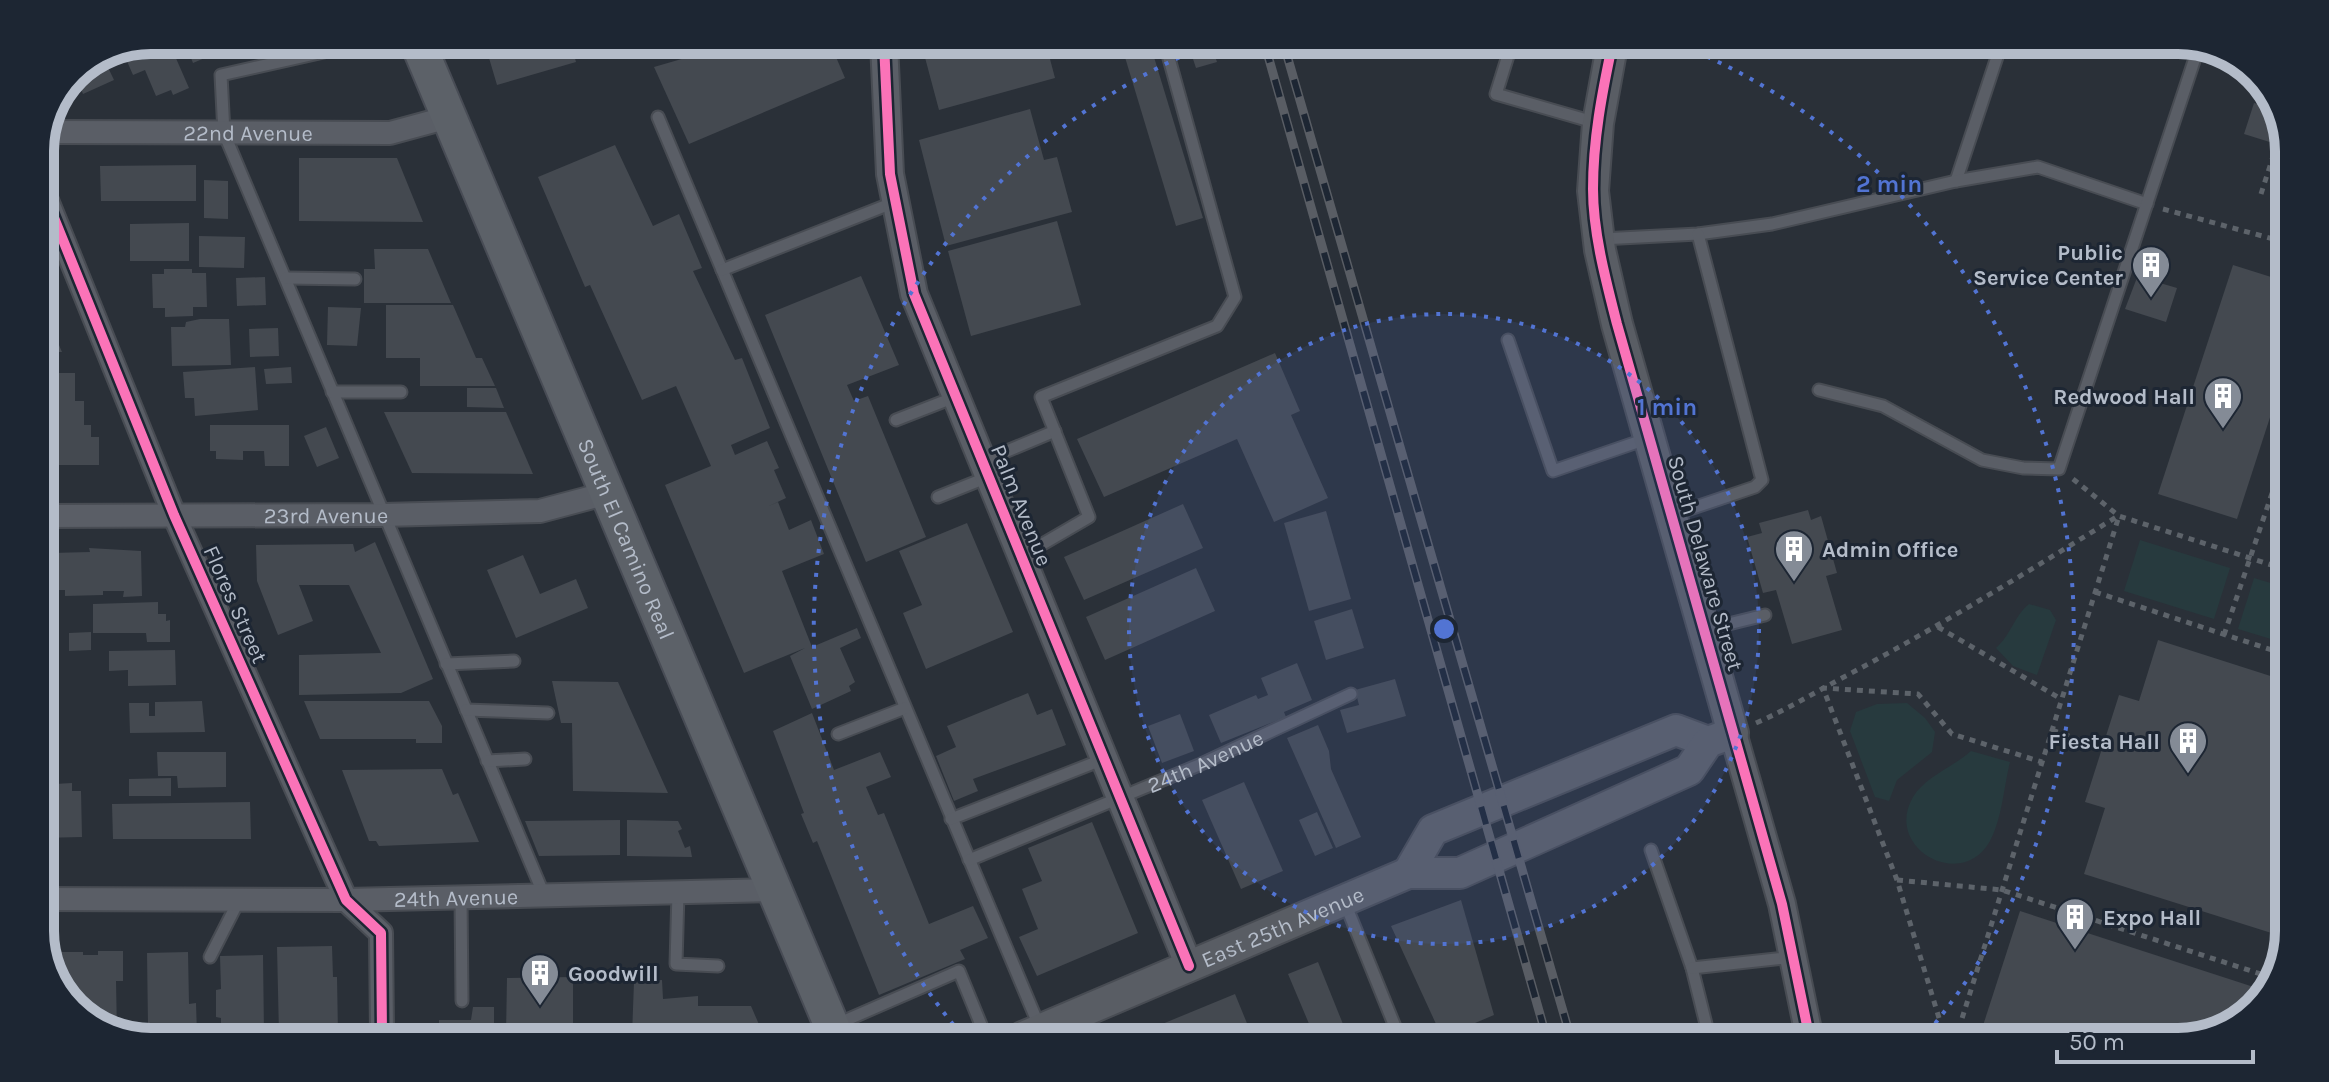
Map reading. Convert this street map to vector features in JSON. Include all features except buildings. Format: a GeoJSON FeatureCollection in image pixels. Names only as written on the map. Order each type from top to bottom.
{"type":"FeatureCollection","features":[{"type":"Feature","properties":{"kind":"main road","name":"South El Camino Real"},"geometry":{"type":"LineString","coordinates":[[422,54],[832,1028]]}},
{"type":"Feature","properties":{"kind":"main road","name":"South Delaware Street"},"geometry":{"type":"LineString","coordinates":[[1611,54],[1598,123],[1593,191],[1599,239],[1607,287],[1704,630],[1720,737]]}},
{"type":"Feature","properties":{"kind":"main road"},"geometry":{"type":"LineString","coordinates":[[1408,873],[1433,830],[1676,730],[1720,737]]}},
{"type":"Feature","properties":{"kind":"main road","name":"East 25th Avenue"},"geometry":{"type":"LineString","coordinates":[[1052,1028],[1408,873],[1460,873],[1689,770],[1720,737]]}},
{"type":"Feature","properties":{"kind":"street","name":"Palm Avenue"},"geometry":{"type":"LineString","coordinates":[[885,54],[890,174],[914,294],[1189,966]]}},
{"type":"Feature","properties":{"kind":"street","name":"22nd Avenue"},"geometry":{"type":"LineString","coordinates":[[56,132],[390,133],[449,117]]}},
{"type":"Feature","properties":{"kind":"street","name":"Flores Street"},"geometry":{"type":"LineString","coordinates":[[54,218],[174,515],[346,900],[381,933],[382,1028]]}},
{"type":"Feature","properties":{"kind":"street","name":"23rd Avenue"},"geometry":{"type":"LineString","coordinates":[[54,516],[383,515],[540,511],[608,493]]}},
{"type":"Feature","properties":{"kind":"street","name":"South Delaware Street"},"geometry":{"type":"LineString","coordinates":[[1720,737],[1795,957],[1808,1028]]}},
{"type":"Feature","properties":{"kind":"street","name":"24th Avenue"},"geometry":{"type":"LineString","coordinates":[[54,899],[346,900],[776,890]]}},
{"type":"Feature","properties":{"kind":"lane"},"geometry":{"type":"LineString","coordinates":[[315,54],[221,75],[224,133],[544,895]]}},
{"type":"Feature","properties":{"kind":"lane"},"geometry":{"type":"LineString","coordinates":[[1021,556],[1089,517],[1041,397],[1217,326],[1235,297],[1168,54]]}},
{"type":"Feature","properties":{"kind":"lane"},"geometry":{"type":"LineString","coordinates":[[1508,54],[1496,94],[1598,123]]}},
{"type":"Feature","properties":{"kind":"lane"},"geometry":{"type":"LineString","coordinates":[[1956,181],[1998,54]]}},
{"type":"Feature","properties":{"kind":"lane"},"geometry":{"type":"LineString","coordinates":[[1819,390],[1883,406],[1982,460],[2023,468],[2059,469],[2196,56]]}},
{"type":"Feature","properties":{"kind":"lane"},"geometry":{"type":"LineString","coordinates":[[658,117],[969,860],[1033,1028]]}},
{"type":"Feature","properties":{"kind":"lane"},"geometry":{"type":"LineString","coordinates":[[1599,239],[1698,234],[1772,224],[1956,181],[2038,167],[2147,204]]}},
{"type":"Feature","properties":{"kind":"lane"},"geometry":{"type":"LineString","coordinates":[[722,270],[896,202]]}},
{"type":"Feature","properties":{"kind":"lane"},"geometry":{"type":"LineString","coordinates":[[1671,515],[1755,487],[1762,480],[1698,234]]}},
{"type":"Feature","properties":{"kind":"lane"},"geometry":{"type":"LineString","coordinates":[[286,278],[355,279]]}},
{"type":"Feature","properties":{"kind":"lane"},"geometry":{"type":"LineString","coordinates":[[1508,340],[1553,471],[1649,438]]}},
{"type":"Feature","properties":{"kind":"lane"},"geometry":{"type":"LineString","coordinates":[[332,392],[401,392]]}},
{"type":"Feature","properties":{"kind":"lane"},"geometry":{"type":"LineString","coordinates":[[896,420],[956,397]]}},
{"type":"Feature","properties":{"kind":"lane"},"geometry":{"type":"LineString","coordinates":[[938,497],[1055,431]]}},
{"type":"Feature","properties":{"kind":"lane"},"geometry":{"type":"LineString","coordinates":[[1704,630],[1765,615]]}},
{"type":"Feature","properties":{"kind":"lane"},"geometry":{"type":"LineString","coordinates":[[446,664],[514,661]]}},
{"type":"Feature","properties":{"kind":"lane","name":"24th Avenue"},"geometry":{"type":"LineString","coordinates":[[969,860],[1351,694]]}},
{"type":"Feature","properties":{"kind":"lane"},"geometry":{"type":"LineString","coordinates":[[838,734],[905,708]]}},
{"type":"Feature","properties":{"kind":"lane"},"geometry":{"type":"LineString","coordinates":[[466,710],[548,713]]}},
{"type":"Feature","properties":{"kind":"lane"},"geometry":{"type":"LineString","coordinates":[[487,761],[525,759]]}},
{"type":"Feature","properties":{"kind":"lane"},"geometry":{"type":"LineString","coordinates":[[951,819],[1105,759]]}},
{"type":"Feature","properties":{"kind":"lane"},"geometry":{"type":"LineString","coordinates":[[1651,850],[1692,968],[1707,1028]]}},
{"type":"Feature","properties":{"kind":"lane"},"geometry":{"type":"LineString","coordinates":[[678,892],[676,964],[718,966]]}},
{"type":"Feature","properties":{"kind":"lane"},"geometry":{"type":"LineString","coordinates":[[461,897],[462,1001]]}},
{"type":"Feature","properties":{"kind":"lane"},"geometry":{"type":"LineString","coordinates":[[1343,899],[1396,1028]]}},
{"type":"Feature","properties":{"kind":"lane"},"geometry":{"type":"LineString","coordinates":[[210,957],[239,900]]}},
{"type":"Feature","properties":{"kind":"lane"},"geometry":{"type":"LineString","coordinates":[[1692,968],[1795,957]]}},
{"type":"Feature","properties":{"kind":"lane"},"geometry":{"type":"LineString","coordinates":[[839,1028],[959,971],[982,1028]]}},
{"type":"Feature","properties":{"kind":"path"},"geometry":{"type":"LineString","coordinates":[[2261,194],[2275,150]]}},
{"type":"Feature","properties":{"kind":"path"},"geometry":{"type":"LineString","coordinates":[[2147,204],[2275,239]]}},
{"type":"Feature","properties":{"kind":"path"},"geometry":{"type":"LineString","coordinates":[[2059,469],[2119,516],[2275,566]]}},
{"type":"Feature","properties":{"kind":"path"},"geometry":{"type":"LineString","coordinates":[[2224,635],[2275,484]]}},
{"type":"Feature","properties":{"kind":"path"},"geometry":{"type":"LineString","coordinates":[[1959,1028],[2119,516]]}},
{"type":"Feature","properties":{"kind":"path"},"geometry":{"type":"LineString","coordinates":[[1720,737],[1801,704],[1823,688],[1938,627],[2119,516]]}},
{"type":"Feature","properties":{"kind":"path"},"geometry":{"type":"LineString","coordinates":[[2095,592],[2275,651]]}},
{"type":"Feature","properties":{"kind":"path"},"geometry":{"type":"LineString","coordinates":[[1938,627],[2061,699]]}},
{"type":"Feature","properties":{"kind":"path"},"geometry":{"type":"LineString","coordinates":[[1823,688],[1918,694],[1952,734],[2042,762]]}},
{"type":"Feature","properties":{"kind":"path"},"geometry":{"type":"LineString","coordinates":[[1823,688],[1897,880],[1942,1028]]}},
{"type":"Feature","properties":{"kind":"path"},"geometry":{"type":"LineString","coordinates":[[2052,730],[2102,748]]}},
{"type":"Feature","properties":{"kind":"path"},"geometry":{"type":"LineString","coordinates":[[1897,880],[2002,890],[2264,975]]}},
{"type":"Feature","properties":{"kind":"green space"},"geometry":{"type":"Polygon","coordinates":[[[2140,540],[2230,568],[2214,619],[2124,591],[2140,540]]]}},
{"type":"Feature","properties":{"kind":"green space"},"geometry":{"type":"Polygon","coordinates":[[[2254,578],[2275,584],[2275,640],[2238,629],[2254,578]]]}},
{"type":"Feature","properties":{"kind":"green space"},"geometry":{"type":"Polygon","coordinates":[[[2029,604],[2050,610],[2056,620],[2037,675],[2013,666],[1996,648],[2029,604]]]}},
{"type":"Feature","properties":{"kind":"green space"},"geometry":{"type":"Polygon","coordinates":[[[1907,703],[1925,718],[1935,732],[1932,752],[1897,780],[1889,801],[1875,797],[1850,731],[1856,712],[1877,704],[1907,703]]]}},
{"type":"Feature","properties":{"kind":"green space"},"geometry":{"type":"Polygon","coordinates":[[[1971,751],[2010,762],[2000,813],[1990,841],[1977,856],[1962,863],[1945,863],[1917,847],[1908,833],[1907,816],[1918,790],[1971,751]]]}},
{"type":"Feature","properties":{"kind":"railway"},"geometry":{"type":"LineString","coordinates":[[1268,54],[1544,1028]]}},
{"type":"Feature","properties":{"kind":"railway"},"geometry":{"type":"LineString","coordinates":[[1287,54],[1568,1028]]}},
{"type":"Feature","properties":{"kind":"cycle path"},"geometry":{"type":"LineString","coordinates":[[885,54],[890,174],[914,294],[1189,966]]}},
{"type":"Feature","properties":{"kind":"cycle path"},"geometry":{"type":"LineString","coordinates":[[1611,54],[1593,171],[1595,223],[1601,257],[1617,324],[1782,904],[1808,1028]]}},
{"type":"Feature","properties":{"kind":"cycle path"},"geometry":{"type":"LineString","coordinates":[[54,218],[174,515],[346,900],[381,933],[382,1028]]}},
{"type":"Feature","properties":{"kind":"place","name":"Public Service Center"},"geometry":{"type":"Point","coordinates":[2151,299]}},
{"type":"Feature","properties":{"kind":"place","name":"Redwood Hall"},"geometry":{"type":"Point","coordinates":[2223,430]}},
{"type":"Feature","properties":{"kind":"place","name":"Admin Office"},"geometry":{"type":"Point","coordinates":[1794,583]}},
{"type":"Feature","properties":{"kind":"place","name":"Fiesta Hall"},"geometry":{"type":"Point","coordinates":[2188,775]}},
{"type":"Feature","properties":{"kind":"place","name":"Expo Hall"},"geometry":{"type":"Point","coordinates":[2075,951]}},
{"type":"Feature","properties":{"kind":"place","name":"Goodwill"},"geometry":{"type":"Point","coordinates":[540,1007]}}]}
